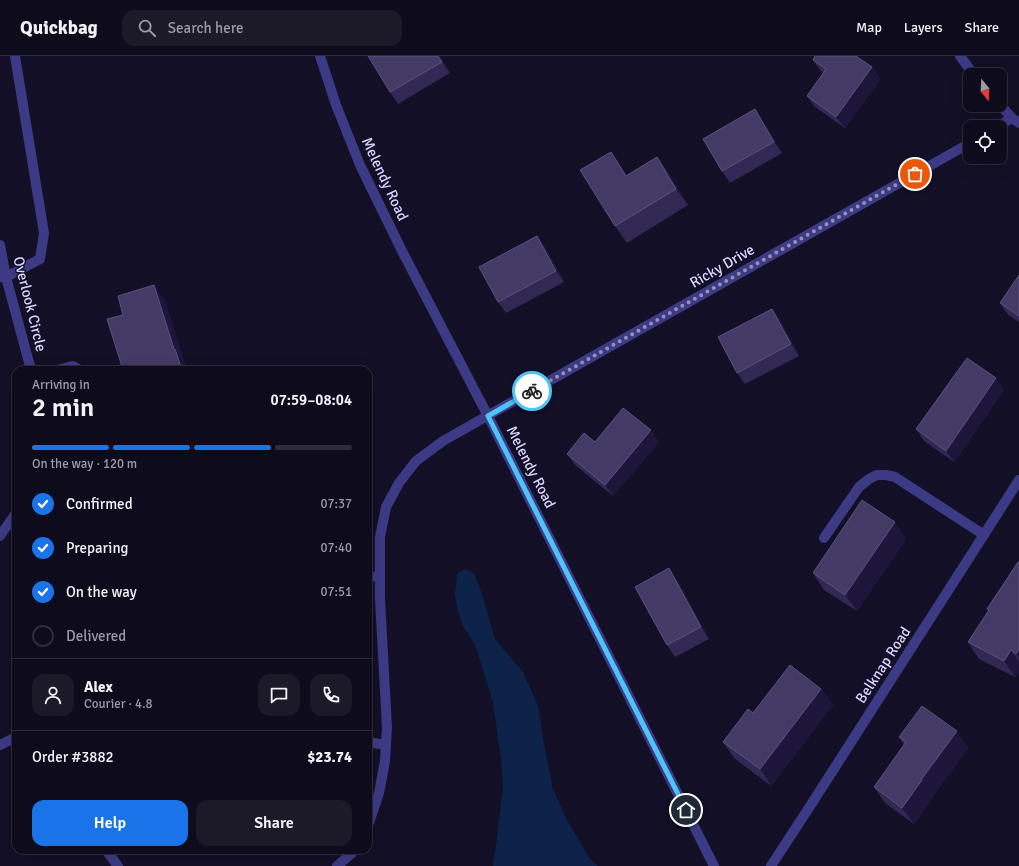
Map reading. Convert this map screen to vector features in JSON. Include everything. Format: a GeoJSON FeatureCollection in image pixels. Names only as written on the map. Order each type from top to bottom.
{"type":"FeatureCollection","features":[{"type":"Feature","properties":{"kind":"street"},"geometry":{"type":"LineString","coordinates":[[3,277],[40,259],[44,232],[15,56]]}},
{"type":"Feature","properties":{"kind":"street","name":"Melendy Road"},"geometry":{"type":"LineString","coordinates":[[320,56],[336,105],[360,165],[403,253],[488,416],[714,866]]}},
{"type":"Feature","properties":{"kind":"street"},"geometry":{"type":"LineString","coordinates":[[960,56],[969,68]]}},
{"type":"Feature","properties":{"kind":"street"},"geometry":{"type":"LineString","coordinates":[[1007,112],[1016,121]]}},
{"type":"Feature","properties":{"kind":"street","name":"Ricky Drive"},"geometry":{"type":"LineString","coordinates":[[488,416],[963,146]]}},
{"type":"Feature","properties":{"kind":"street","name":"Overlook Circle"},"geometry":{"type":"LineString","coordinates":[[0,245],[3,277],[30,366]]}},
{"type":"Feature","properties":{"kind":"street"},"geometry":{"type":"LineString","coordinates":[[372,814],[379,793],[385,761],[387,728],[380,600],[380,537],[386,507],[399,483],[416,461],[443,441],[488,416]]}},
{"type":"Feature","properties":{"kind":"street"},"geometry":{"type":"LineString","coordinates":[[824,538],[859,487],[877,475],[895,477],[984,535]]}},
{"type":"Feature","properties":{"kind":"street","name":"Belknap Road"},"geometry":{"type":"LineString","coordinates":[[770,866],[1017,486]]}},
{"type":"Feature","properties":{"kind":"street"},"geometry":{"type":"LineString","coordinates":[[0,536],[12,519]]}},
{"type":"Feature","properties":{"kind":"street"},"geometry":{"type":"LineString","coordinates":[[372,577],[380,575]]}},
{"type":"Feature","properties":{"kind":"street"},"geometry":{"type":"LineString","coordinates":[[0,745],[12,739]]}},
{"type":"Feature","properties":{"kind":"street"},"geometry":{"type":"LineString","coordinates":[[372,743],[386,745]]}},
{"type":"Feature","properties":{"kind":"street"},"geometry":{"type":"LineString","coordinates":[[109,854],[118,866]]}},
{"type":"Feature","properties":{"kind":"street"},"geometry":{"type":"LineString","coordinates":[[337,866],[351,854]]}},
{"type":"Feature","properties":{"kind":"water"},"geometry":{"type":"Polygon","coordinates":[[[464,569],[474,573],[482,594],[495,639],[523,672],[538,706],[553,789],[567,820],[589,858],[598,866],[493,866],[503,787],[501,759],[493,703],[475,644],[463,626],[458,611],[455,595],[457,574],[464,569]]]}},
{"type":"Feature","properties":{"kind":"building"},"geometry":{"type":"Polygon","coordinates":[[[368,56],[438,56],[442,62],[390,92],[368,56]]]}},
{"type":"Feature","properties":{"kind":"building"},"geometry":{"type":"Polygon","coordinates":[[[815,56],[856,56],[872,67],[836,117],[807,96],[826,69],[813,60],[815,56]]]}},
{"type":"Feature","properties":{"kind":"building"},"geometry":{"type":"Polygon","coordinates":[[[755,109],[774,142],[722,171],[703,139],[755,109]]]}},
{"type":"Feature","properties":{"kind":"building"},"geometry":{"type":"Polygon","coordinates":[[[611,152],[626,176],[657,157],[676,189],[615,226],[580,170],[611,152]]]}},
{"type":"Feature","properties":{"kind":"building"},"geometry":{"type":"Polygon","coordinates":[[[537,236],[556,271],[498,302],[479,267],[537,236]]]}},
{"type":"Feature","properties":{"kind":"building"},"geometry":{"type":"Polygon","coordinates":[[[1019,275],[1019,316],[1000,303],[1019,275]]]}},
{"type":"Feature","properties":{"kind":"building"},"geometry":{"type":"Polygon","coordinates":[[[154,285],[181,366],[122,366],[107,319],[123,315],[118,296],[154,285]]]}},
{"type":"Feature","properties":{"kind":"building"},"geometry":{"type":"Polygon","coordinates":[[[772,309],[791,344],[737,373],[718,337],[772,309]]]}},
{"type":"Feature","properties":{"kind":"building"},"geometry":{"type":"Polygon","coordinates":[[[967,358],[996,378],[946,451],[916,429],[967,358]]]}},
{"type":"Feature","properties":{"kind":"building"},"geometry":{"type":"Polygon","coordinates":[[[623,408],[651,430],[605,485],[567,454],[584,433],[595,442],[623,408]]]}},
{"type":"Feature","properties":{"kind":"building"},"geometry":{"type":"Polygon","coordinates":[[[862,500],[895,522],[845,595],[813,573],[862,500]]]}},
{"type":"Feature","properties":{"kind":"building"},"geometry":{"type":"Polygon","coordinates":[[[1018,562],[1019,649],[1016,654],[1011,650],[1004,661],[968,642],[989,610],[987,609],[1018,562]]]}},
{"type":"Feature","properties":{"kind":"building"},"geometry":{"type":"Polygon","coordinates":[[[669,568],[701,627],[667,645],[635,587],[669,568]]]}},
{"type":"Feature","properties":{"kind":"building"},"geometry":{"type":"Polygon","coordinates":[[[790,665],[821,689],[760,769],[723,742],[748,709],[753,713],[790,665]]]}},
{"type":"Feature","properties":{"kind":"building"},"geometry":{"type":"Polygon","coordinates":[[[922,706],[957,731],[902,808],[874,787],[906,742],[899,737],[922,706]]]}},
{"type":"Feature","properties":{"kind":"way so far"},"geometry":{"type":"LineString","coordinates":[[532,391],[915,174]]}},
{"type":"Feature","properties":{"kind":"route"},"geometry":{"type":"LineString","coordinates":[[532,391],[488,416],[686,810]]}}]}
